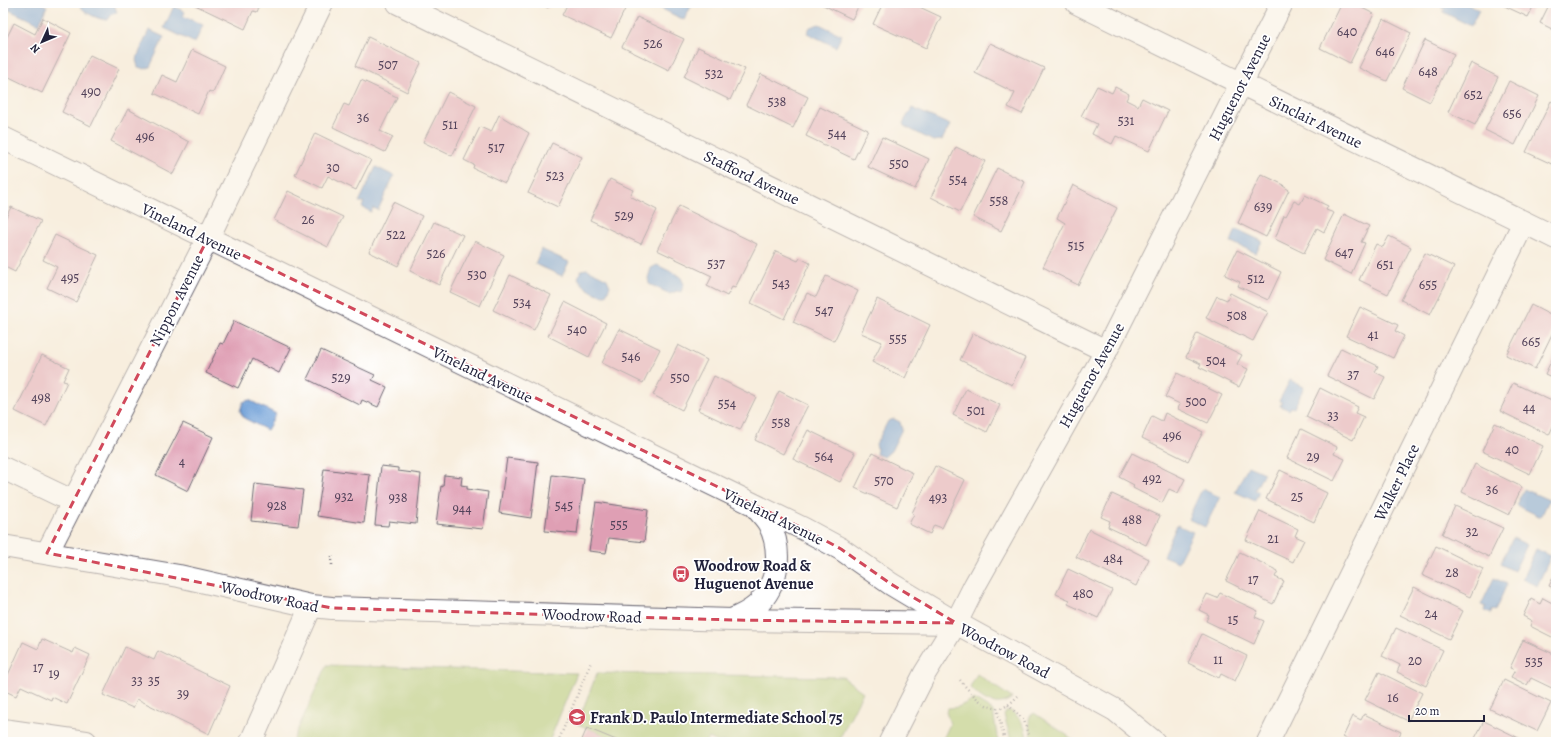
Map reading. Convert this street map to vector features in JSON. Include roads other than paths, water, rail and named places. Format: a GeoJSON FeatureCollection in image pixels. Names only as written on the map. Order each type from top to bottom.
{"type":"FeatureCollection","features":[{"type":"Feature","properties":{"kind":"street","name":"Nippon Avenue"},"geometry":{"type":"LineString","coordinates":[[47,552],[208,238],[322,3]]}},
{"type":"Feature","properties":{"kind":"street","name":"Stafford Avenue"},"geometry":{"type":"LineString","coordinates":[[398,3],[1106,351]]}},
{"type":"Feature","properties":{"kind":"street","name":"Sinclair Avenue"},"geometry":{"type":"LineString","coordinates":[[1077,3],[1241,85],[1556,238]]}},
{"type":"Feature","properties":{"kind":"street","name":"Huguenot Avenue"},"geometry":{"type":"LineString","coordinates":[[890,742],[925,673],[956,623],[975,585],[1106,351],[1282,3]]}},
{"type":"Feature","properties":{"kind":"street","name":"Vineland Avenue"},"geometry":{"type":"LineString","coordinates":[[3,138],[841,549],[896,588],[956,623]]}},
{"type":"Feature","properties":{"kind":"street","name":"Walker Place"},"geometry":{"type":"LineString","coordinates":[[1268,742],[1524,222]]}},
{"type":"Feature","properties":{"kind":"street"},"geometry":{"type":"LineString","coordinates":[[3,468],[72,501]]}},
{"type":"Feature","properties":{"kind":"street"},"geometry":{"type":"LineString","coordinates":[[732,620],[748,613],[760,602],[772,585],[777,569],[776,542],[769,524],[756,507]]}},
{"type":"Feature","properties":{"kind":"street","name":"Woodrow Road"},"geometry":{"type":"LineString","coordinates":[[3,546],[47,552],[179,576],[312,606],[332,608],[732,620],[956,623],[1115,710],[1154,742]]}},
{"type":"Feature","properties":{"kind":"street"},"geometry":{"type":"LineString","coordinates":[[251,742],[312,606]]}},
{"type":"Feature","properties":{"kind":"street"},"geometry":{"type":"LineString","coordinates":[[3,730],[86,742]]}},
{"type":"Feature","properties":{"kind":"water"},"geometry":{"type":"Polygon","coordinates":[[[12,3],[41,3],[47,6],[39,24],[9,10],[12,3]]]}},
{"type":"Feature","properties":{"kind":"water"},"geometry":{"type":"Polygon","coordinates":[[[79,3],[114,3],[117,13],[112,14],[108,20],[100,19],[83,9],[79,3]]]}},
{"type":"Feature","properties":{"kind":"water"},"geometry":{"type":"Polygon","coordinates":[[[650,3],[693,3],[684,20],[650,3]]]}},
{"type":"Feature","properties":{"kind":"water"},"geometry":{"type":"Polygon","coordinates":[[[1443,3],[1464,3],[1479,10],[1471,26],[1443,12],[1445,9],[1441,7],[1443,3]]]}},
{"type":"Feature","properties":{"kind":"water"},"geometry":{"type":"Polygon","coordinates":[[[174,6],[185,12],[183,16],[203,25],[195,43],[164,28],[174,6]]]}},
{"type":"Feature","properties":{"kind":"water"},"geometry":{"type":"Polygon","coordinates":[[[819,24],[842,35],[836,47],[807,33],[810,27],[819,24]]]}},
{"type":"Feature","properties":{"kind":"water"},"geometry":{"type":"Polygon","coordinates":[[[149,30],[164,37],[150,67],[145,69],[138,67],[136,60],[149,30]]]}},
{"type":"Feature","properties":{"kind":"water"},"geometry":{"type":"Polygon","coordinates":[[[912,108],[950,125],[942,140],[933,141],[904,126],[903,123],[912,108]]]}},
{"type":"Feature","properties":{"kind":"water"},"geometry":{"type":"Polygon","coordinates":[[[376,167],[394,176],[378,210],[373,208],[371,212],[362,207],[364,202],[359,202],[376,167]]]}},
{"type":"Feature","properties":{"kind":"water"},"geometry":{"type":"Polygon","coordinates":[[[1236,229],[1262,241],[1256,253],[1231,242],[1236,229]]]}},
{"type":"Feature","properties":{"kind":"water"},"geometry":{"type":"Polygon","coordinates":[[[541,249],[569,262],[562,276],[535,264],[541,249]]]}},
{"type":"Feature","properties":{"kind":"water"},"geometry":{"type":"Polygon","coordinates":[[[657,265],[680,276],[684,284],[681,292],[677,291],[670,294],[649,284],[648,278],[651,268],[657,265]]]}},
{"type":"Feature","properties":{"kind":"water"},"geometry":{"type":"Polygon","coordinates":[[[587,269],[607,279],[610,286],[606,295],[598,294],[586,288],[580,281],[578,278],[581,270],[587,269]]]}},
{"type":"Feature","properties":{"kind":"water"},"geometry":{"type":"Polygon","coordinates":[[[1290,380],[1304,387],[1294,408],[1291,407],[1289,410],[1280,406],[1282,402],[1279,401],[1290,380]]]}},
{"type":"Feature","properties":{"kind":"water"},"geometry":{"type":"Polygon","coordinates":[[[249,400],[276,414],[267,430],[244,418],[240,411],[243,402],[249,400]]]}},
{"type":"Feature","properties":{"kind":"water"},"geometry":{"type":"Polygon","coordinates":[[[894,419],[900,422],[902,429],[891,451],[884,457],[876,454],[876,444],[888,421],[894,419]]]}},
{"type":"Feature","properties":{"kind":"water"},"geometry":{"type":"Polygon","coordinates":[[[1248,466],[1264,473],[1255,490],[1259,492],[1255,501],[1235,492],[1248,466]]]}},
{"type":"Feature","properties":{"kind":"water"},"geometry":{"type":"Polygon","coordinates":[[[1202,489],[1220,497],[1205,527],[1188,519],[1202,489]]]}},
{"type":"Feature","properties":{"kind":"water"},"geometry":{"type":"Polygon","coordinates":[[[1524,489],[1549,500],[1541,517],[1516,505],[1524,489]]]}},
{"type":"Feature","properties":{"kind":"water"},"geometry":{"type":"Polygon","coordinates":[[[1177,525],[1193,532],[1178,562],[1163,556],[1177,525]]]}},
{"type":"Feature","properties":{"kind":"water"},"geometry":{"type":"Polygon","coordinates":[[[1513,538],[1527,545],[1514,571],[1500,564],[1513,538]]]}},
{"type":"Feature","properties":{"kind":"water"},"geometry":{"type":"Polygon","coordinates":[[[1536,549],[1551,556],[1537,586],[1522,579],[1536,549]]]}},
{"type":"Feature","properties":{"kind":"water"},"geometry":{"type":"Polygon","coordinates":[[[1494,578],[1507,584],[1495,611],[1492,610],[1491,614],[1485,611],[1486,607],[1481,605],[1494,578]]]}},
{"type":"Feature","properties":{"kind":"place","name":"Woodrow Road & Huguenot Avenue"},"geometry":{"type":"Point","coordinates":[681,574]}},
{"type":"Feature","properties":{"kind":"place","name":"Frank D. Paulo Intermediate School 75"},"geometry":{"type":"Point","coordinates":[577,717]}}]}
